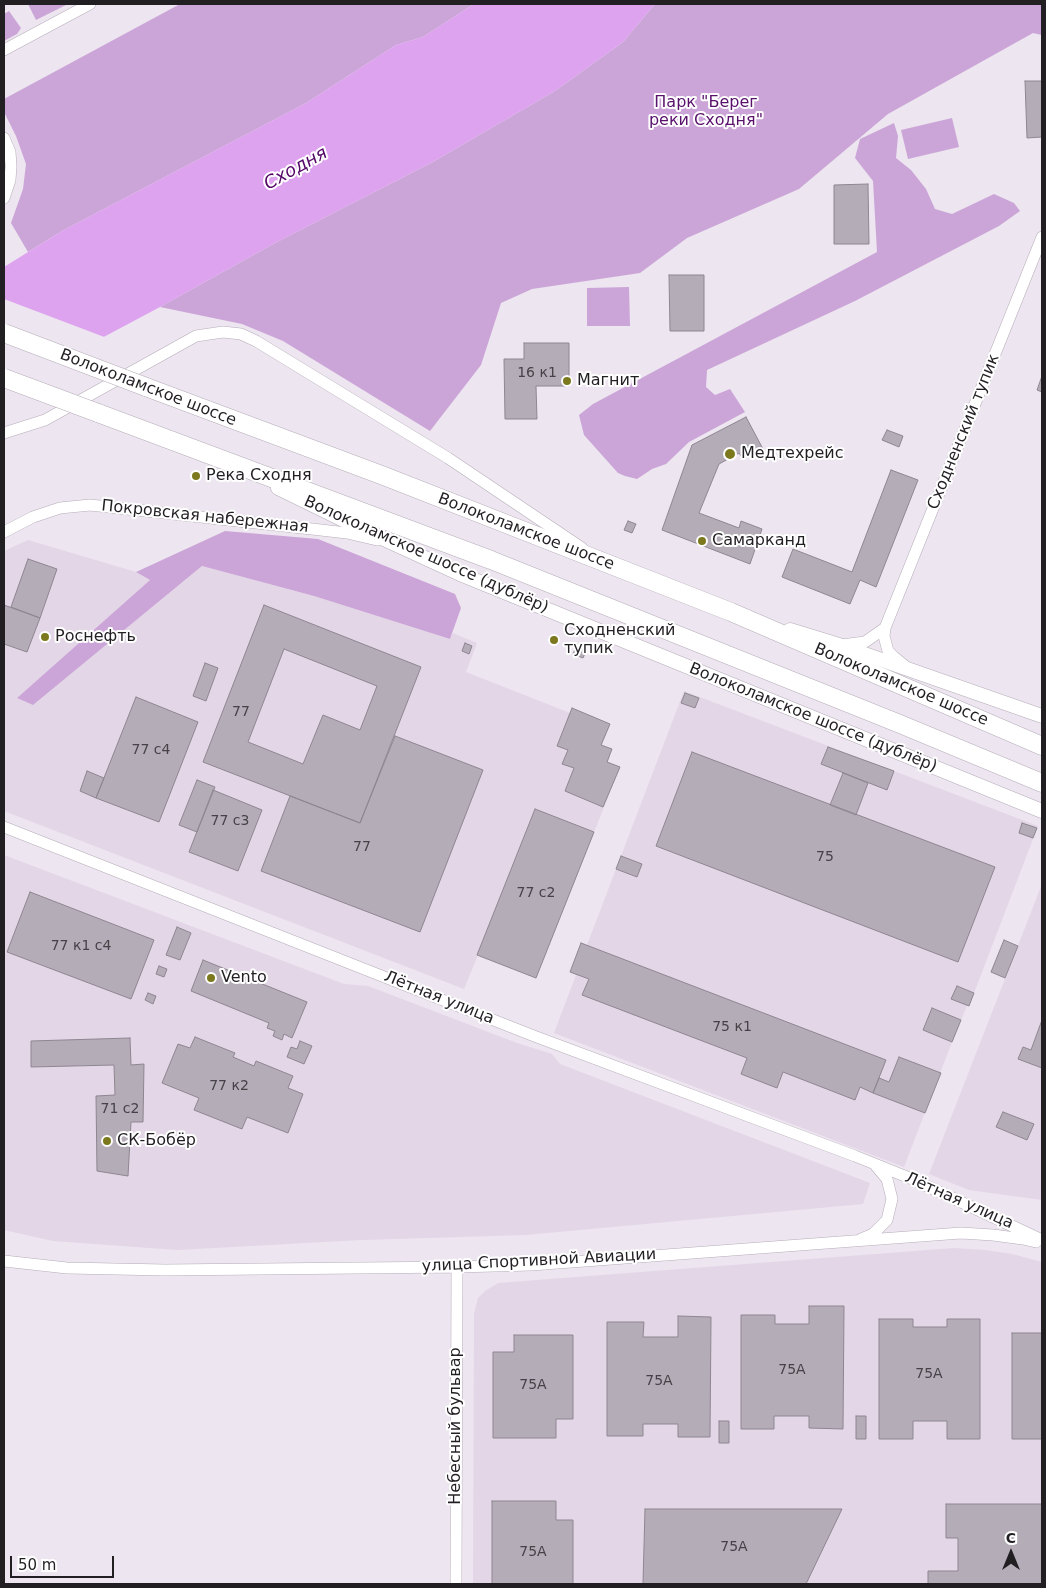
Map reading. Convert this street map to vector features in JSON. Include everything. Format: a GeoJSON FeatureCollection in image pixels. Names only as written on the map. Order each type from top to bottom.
{"type":"FeatureCollection","features":[{"type":"Feature","properties":{"kind":"main road","name":"Волоколамское шоссе"},"geometry":{"type":"LineString","coordinates":[[4,333],[384,476],[731,612],[1042,746]]}},
{"type":"Feature","properties":{"kind":"main road"},"geometry":{"type":"LineString","coordinates":[[4,378],[491,560],[1042,783]]}},
{"type":"Feature","properties":{"kind":"street"},"geometry":{"type":"LineString","coordinates":[[4,50],[90,4]]}},
{"type":"Feature","properties":{"kind":"street"},"geometry":{"type":"LineString","coordinates":[[4,138],[10,152],[12,166],[4,198]]}},
{"type":"Feature","properties":{"kind":"street","name":"Сходненский тупик"},"geometry":{"type":"LineString","coordinates":[[885,628],[1042,239]]}},
{"type":"Feature","properties":{"kind":"street"},"geometry":{"type":"LineString","coordinates":[[4,434],[44,420],[196,336],[223,332],[241,334],[256,340],[448,458],[605,563]]}},
{"type":"Feature","properties":{"kind":"street","name":"Волоколамское шоссе (дублёр)"},"geometry":{"type":"LineString","coordinates":[[229,462],[356,526],[460,574],[1042,812]]}},
{"type":"Feature","properties":{"kind":"street","name":"Покровская набережная"},"geometry":{"type":"LineString","coordinates":[[4,532],[33,517],[60,508],[90,505],[347,533],[409,550]]}},
{"type":"Feature","properties":{"kind":"street"},"geometry":{"type":"LineString","coordinates":[[731,612],[839,645],[1042,716]]}},
{"type":"Feature","properties":{"kind":"street"},"geometry":{"type":"LineString","coordinates":[[839,645],[865,642],[885,628]]}},
{"type":"Feature","properties":{"kind":"street"},"geometry":{"type":"LineString","coordinates":[[885,628],[884,636],[888,650],[911,670]]}},
{"type":"Feature","properties":{"kind":"street","name":"Лётная улица"},"geometry":{"type":"LineString","coordinates":[[4,827],[516,1029],[875,1164],[1042,1240]]}},
{"type":"Feature","properties":{"kind":"street","name":"Лётная улица"},"geometry":{"type":"LineString","coordinates":[[856,1241],[873,1234],[887,1220],[892,1198],[887,1180],[875,1164]]}},
{"type":"Feature","properties":{"kind":"street","name":"улица Спортивной Авиации"},"geometry":{"type":"LineString","coordinates":[[4,1261],[67,1268],[155,1270],[457,1267],[531,1264],[961,1233],[1024,1238],[1042,1244]]}},
{"type":"Feature","properties":{"kind":"street","name":"Небесный бульвар"},"geometry":{"type":"LineString","coordinates":[[456,1584],[457,1267]]}},
{"type":"Feature","properties":{"kind":"shaded area"},"geometry":{"type":"Polygon","coordinates":[[[28,540],[136,572],[150,580],[17,698],[33,705],[202,566],[314,596],[450,639],[453,633],[477,643],[466,672],[570,713],[572,708],[610,724],[602,745],[612,749],[608,762],[620,767],[536,978],[478,955],[464,989],[4,811],[4,551],[28,540]]]}},
{"type":"Feature","properties":{"kind":"shaded area"},"geometry":{"type":"Polygon","coordinates":[[[684,691],[1038,826],[969,1006],[967,1006],[952,1042],[904,1167],[554,1033],[576,975],[570,972],[581,943],[587,945],[684,691]]]}},
{"type":"Feature","properties":{"kind":"shaded area"},"geometry":{"type":"Polygon","coordinates":[[[4,855],[344,984],[368,986],[517,1043],[552,1054],[560,1064],[870,1183],[863,1204],[525,1235],[361,1240],[177,1250],[53,1241],[4,1230],[4,855]]]}},
{"type":"Feature","properties":{"kind":"shaded area"},"geometry":{"type":"Polygon","coordinates":[[[1042,884],[1042,1200],[969,1190],[929,1174],[1042,884]]]}},
{"type":"Feature","properties":{"kind":"shaded area"},"geometry":{"type":"Polygon","coordinates":[[[954,1248],[1012,1254],[1042,1262],[1042,1584],[473,1584],[474,1314],[478,1298],[485,1291],[498,1283],[954,1248]]]}},
{"type":"Feature","properties":{"kind":"green space"},"geometry":{"type":"Polygon","coordinates":[[[28,4],[68,4],[36,20],[28,4]]]}},
{"type":"Feature","properties":{"kind":"green space"},"geometry":{"type":"Polygon","coordinates":[[[180,4],[474,4],[423,37],[396,45],[306,103],[62,231],[28,252],[11,223],[23,189],[26,164],[16,136],[4,112],[4,99],[180,4]]]}},
{"type":"Feature","properties":{"kind":"green space","name":"Парк \"Берег реки Сходня\""},"geometry":{"type":"Polygon","coordinates":[[[655,4],[1042,4],[1042,35],[1033,33],[888,114],[799,189],[687,238],[640,273],[532,289],[501,303],[481,365],[430,431],[283,341],[242,324],[160,307],[275,243],[431,163],[555,91],[623,42],[655,4]]]}},
{"type":"Feature","properties":{"kind":"green space"},"geometry":{"type":"Polygon","coordinates":[[[9,11],[21,28],[17,34],[4,41],[4,14],[9,11]]]}},
{"type":"Feature","properties":{"kind":"green space"},"geometry":{"type":"Polygon","coordinates":[[[952,118],[959,147],[908,159],[901,130],[952,118]]]}},
{"type":"Feature","properties":{"kind":"green space"},"geometry":{"type":"Polygon","coordinates":[[[894,123],[898,136],[896,158],[911,170],[926,189],[935,209],[952,214],[994,194],[1014,203],[1020,211],[999,226],[855,301],[707,370],[706,387],[715,395],[730,389],[745,412],[689,442],[666,464],[652,469],[637,479],[618,473],[584,435],[579,415],[593,404],[877,252],[873,181],[855,158],[860,139],[894,123]]]}},
{"type":"Feature","properties":{"kind":"green space"},"geometry":{"type":"Polygon","coordinates":[[[629,287],[630,326],[587,326],[587,288],[629,287]]]}},
{"type":"Feature","properties":{"kind":"green space"},"geometry":{"type":"Polygon","coordinates":[[[225,531],[318,539],[455,594],[461,608],[450,639],[314,596],[202,566],[33,705],[17,698],[150,580],[136,572],[225,531]]]}},
{"type":"Feature","properties":{"kind":"water","name":"Сходня"},"geometry":{"type":"Polygon","coordinates":[[[474,4],[655,4],[623,42],[555,91],[431,163],[275,243],[4,390],[4,267],[62,231],[306,103],[396,45],[423,37],[474,4]]]}},
{"type":"Feature","properties":{"kind":"pier"},"geometry":{"type":"Polygon","coordinates":[[[4,299],[107,338],[4,393],[4,299]]]}},
{"type":"Feature","properties":{"kind":"building"},"geometry":{"type":"Polygon","coordinates":[[[1025,81],[1042,81],[1042,137],[1027,138],[1025,81]]]}},
{"type":"Feature","properties":{"kind":"building"},"geometry":{"type":"Polygon","coordinates":[[[868,184],[869,244],[834,244],[834,185],[868,184]]]}},
{"type":"Feature","properties":{"kind":"building"},"geometry":{"type":"Polygon","coordinates":[[[669,275],[704,275],[704,331],[670,331],[669,275]]]}},
{"type":"Feature","properties":{"kind":"building"},"geometry":{"type":"Polygon","coordinates":[[[524,343],[569,343],[569,386],[536,386],[537,419],[505,419],[504,359],[524,359],[524,343]]]}},
{"type":"Feature","properties":{"kind":"building"},"geometry":{"type":"Polygon","coordinates":[[[1042,376],[1042,392],[1037,390],[1042,376]]]}},
{"type":"Feature","properties":{"kind":"building"},"geometry":{"type":"Polygon","coordinates":[[[746,417],[763,449],[743,459],[739,453],[719,464],[699,513],[739,528],[741,521],[762,529],[750,564],[662,530],[692,445],[746,417]]]}},
{"type":"Feature","properties":{"kind":"building"},"geometry":{"type":"Polygon","coordinates":[[[887,430],[903,436],[899,447],[882,440],[887,430]]]}},
{"type":"Feature","properties":{"kind":"building"},"geometry":{"type":"Polygon","coordinates":[[[891,470],[918,480],[876,587],[860,580],[850,604],[782,577],[793,549],[852,572],[891,470]]]}},
{"type":"Feature","properties":{"kind":"building"},"geometry":{"type":"Polygon","coordinates":[[[628,521],[636,524],[632,533],[624,530],[628,521]]]}},
{"type":"Feature","properties":{"kind":"building"},"geometry":{"type":"Polygon","coordinates":[[[28,559],[57,569],[40,618],[11,607],[28,559]]]}},
{"type":"Feature","properties":{"kind":"building"},"geometry":{"type":"Polygon","coordinates":[[[4,605],[40,618],[27,652],[4,644],[4,605]]]}},
{"type":"Feature","properties":{"kind":"building"},"geometry":{"type":"Polygon","coordinates":[[[264,605],[421,667],[360,823],[203,762],[264,605]],[[284,649],[248,742],[303,764],[323,715],[360,730],[377,686],[284,649]]]}},
{"type":"Feature","properties":{"kind":"building"},"geometry":{"type":"Polygon","coordinates":[[[465,643],[472,646],[469,654],[462,651],[465,643]]]}},
{"type":"Feature","properties":{"kind":"building"},"geometry":{"type":"Polygon","coordinates":[[[576,647],[586,651],[583,658],[573,654],[576,647]]]}},
{"type":"Feature","properties":{"kind":"building"},"geometry":{"type":"Polygon","coordinates":[[[205,663],[218,668],[206,701],[193,696],[205,663]]]}},
{"type":"Feature","properties":{"kind":"building"},"geometry":{"type":"Polygon","coordinates":[[[685,693],[699,698],[695,708],[681,703],[685,693]]]}},
{"type":"Feature","properties":{"kind":"building"},"geometry":{"type":"Polygon","coordinates":[[[136,697],[198,722],[159,822],[96,798],[136,697]]]}},
{"type":"Feature","properties":{"kind":"building"},"geometry":{"type":"Polygon","coordinates":[[[572,708],[610,724],[601,745],[612,749],[607,762],[620,767],[603,807],[565,791],[574,768],[562,764],[568,750],[557,746],[572,708]]]}},
{"type":"Feature","properties":{"kind":"building"},"geometry":{"type":"Polygon","coordinates":[[[395,736],[483,770],[420,932],[261,871],[290,796],[360,823],[395,736]]]}},
{"type":"Feature","properties":{"kind":"building"},"geometry":{"type":"Polygon","coordinates":[[[828,747],[894,771],[887,790],[821,764],[828,747]]]}},
{"type":"Feature","properties":{"kind":"building"},"geometry":{"type":"Polygon","coordinates":[[[692,752],[995,867],[958,962],[656,846],[692,752]]]}},
{"type":"Feature","properties":{"kind":"building"},"geometry":{"type":"Polygon","coordinates":[[[87,771],[104,778],[96,798],[80,791],[87,771]]]}},
{"type":"Feature","properties":{"kind":"building"},"geometry":{"type":"Polygon","coordinates":[[[843,773],[868,783],[856,815],[830,805],[843,773]]]}},
{"type":"Feature","properties":{"kind":"building"},"geometry":{"type":"Polygon","coordinates":[[[197,780],[215,787],[197,832],[179,825],[197,780]]]}},
{"type":"Feature","properties":{"kind":"building"},"geometry":{"type":"Polygon","coordinates":[[[213,790],[262,810],[238,871],[189,852],[213,790]]]}},
{"type":"Feature","properties":{"kind":"building"},"geometry":{"type":"Polygon","coordinates":[[[535,809],[594,832],[536,978],[477,955],[535,809]]]}},
{"type":"Feature","properties":{"kind":"building"},"geometry":{"type":"Polygon","coordinates":[[[1022,823],[1037,828],[1033,838],[1019,833],[1022,823]]]}},
{"type":"Feature","properties":{"kind":"building"},"geometry":{"type":"Polygon","coordinates":[[[621,856],[642,864],[637,877],[616,869],[621,856]]]}},
{"type":"Feature","properties":{"kind":"building"},"geometry":{"type":"Polygon","coordinates":[[[30,892],[154,940],[131,999],[7,952],[30,892]]]}},
{"type":"Feature","properties":{"kind":"building"},"geometry":{"type":"Polygon","coordinates":[[[177,927],[191,933],[180,960],[166,955],[177,927]]]}},
{"type":"Feature","properties":{"kind":"building"},"geometry":{"type":"Polygon","coordinates":[[[1004,940],[1018,946],[1005,978],[991,972],[1004,940]]]}},
{"type":"Feature","properties":{"kind":"building"},"geometry":{"type":"Polygon","coordinates":[[[581,943],[886,1060],[873,1093],[860,1087],[855,1100],[783,1072],[777,1088],[741,1074],[747,1058],[582,995],[589,979],[570,972],[581,943]]]}},
{"type":"Feature","properties":{"kind":"building"},"geometry":{"type":"Polygon","coordinates":[[[203,960],[307,1002],[292,1038],[284,1034],[282,1040],[273,1036],[275,1031],[267,1028],[269,1023],[191,991],[203,960]]]}},
{"type":"Feature","properties":{"kind":"building"},"geometry":{"type":"Polygon","coordinates":[[[159,966],[167,969],[164,977],[156,974],[159,966]]]}},
{"type":"Feature","properties":{"kind":"building"},"geometry":{"type":"Polygon","coordinates":[[[957,986],[974,993],[969,1006],[951,999],[957,986]]]}},
{"type":"Feature","properties":{"kind":"building"},"geometry":{"type":"Polygon","coordinates":[[[148,993],[156,996],[153,1004],[145,1000],[148,993]]]}},
{"type":"Feature","properties":{"kind":"building"},"geometry":{"type":"Polygon","coordinates":[[[932,1008],[961,1020],[952,1042],[923,1030],[932,1008]]]}},
{"type":"Feature","properties":{"kind":"building"},"geometry":{"type":"Polygon","coordinates":[[[1042,1020],[1042,1068],[1018,1059],[1023,1047],[1031,1050],[1042,1020]]]}},
{"type":"Feature","properties":{"kind":"building"},"geometry":{"type":"Polygon","coordinates":[[[195,1037],[235,1053],[233,1057],[254,1066],[256,1061],[293,1076],[288,1088],[303,1094],[288,1133],[247,1117],[242,1129],[194,1110],[199,1098],[162,1083],[178,1044],[190,1048],[195,1037]]]}},
{"type":"Feature","properties":{"kind":"building"},"geometry":{"type":"Polygon","coordinates":[[[130,1038],[131,1065],[144,1064],[143,1122],[131,1122],[128,1176],[97,1171],[96,1096],[115,1095],[114,1065],[31,1067],[31,1041],[130,1038]]]}},
{"type":"Feature","properties":{"kind":"building"},"geometry":{"type":"Polygon","coordinates":[[[300,1041],[312,1046],[304,1064],[287,1057],[291,1047],[297,1049],[300,1041]]]}},
{"type":"Feature","properties":{"kind":"building"},"geometry":{"type":"Polygon","coordinates":[[[899,1057],[941,1073],[925,1113],[873,1093],[879,1078],[889,1082],[899,1057]]]}},
{"type":"Feature","properties":{"kind":"building"},"geometry":{"type":"Polygon","coordinates":[[[1003,1112],[1034,1124],[1027,1140],[996,1127],[1003,1112]]]}},
{"type":"Feature","properties":{"kind":"building"},"geometry":{"type":"Polygon","coordinates":[[[809,1306],[844,1306],[843,1429],[809,1428],[809,1416],[774,1416],[774,1429],[741,1429],[741,1315],[775,1315],[775,1324],[809,1324],[809,1306]]]}},
{"type":"Feature","properties":{"kind":"building"},"geometry":{"type":"Polygon","coordinates":[[[678,1316],[711,1317],[710,1437],[678,1437],[678,1424],[643,1424],[643,1436],[607,1436],[607,1322],[644,1322],[643,1337],[678,1337],[678,1316]]]}},
{"type":"Feature","properties":{"kind":"building"},"geometry":{"type":"Polygon","coordinates":[[[879,1319],[913,1319],[913,1327],[947,1327],[947,1319],[980,1319],[980,1439],[947,1439],[947,1421],[913,1421],[913,1439],[879,1439],[879,1319]]]}},
{"type":"Feature","properties":{"kind":"building"},"geometry":{"type":"Polygon","coordinates":[[[1012,1333],[1042,1333],[1042,1439],[1012,1439],[1012,1333]]]}},
{"type":"Feature","properties":{"kind":"building"},"geometry":{"type":"Polygon","coordinates":[[[514,1335],[573,1335],[573,1419],[556,1419],[556,1438],[493,1438],[493,1352],[514,1352],[514,1335]]]}},
{"type":"Feature","properties":{"kind":"building"},"geometry":{"type":"Polygon","coordinates":[[[856,1416],[866,1416],[866,1439],[856,1439],[856,1416]]]}},
{"type":"Feature","properties":{"kind":"building"},"geometry":{"type":"Polygon","coordinates":[[[719,1421],[729,1421],[729,1443],[719,1443],[719,1421]]]}},
{"type":"Feature","properties":{"kind":"building"},"geometry":{"type":"Polygon","coordinates":[[[492,1501],[556,1501],[556,1520],[573,1520],[573,1584],[492,1584],[492,1501]]]}},
{"type":"Feature","properties":{"kind":"building"},"geometry":{"type":"Polygon","coordinates":[[[946,1504],[1042,1504],[1042,1584],[928,1584],[928,1571],[958,1571],[958,1538],[946,1538],[946,1504]]]}},
{"type":"Feature","properties":{"kind":"building"},"geometry":{"type":"Polygon","coordinates":[[[645,1509],[842,1509],[806,1584],[643,1584],[645,1509]]]}},
{"type":"Feature","properties":{"kind":"place","name":"Магнит"},"geometry":{"type":"Point","coordinates":[567,381]}},
{"type":"Feature","properties":{"kind":"place","name":"Медтехрейс"},"geometry":{"type":"Point","coordinates":[730,454]}},
{"type":"Feature","properties":{"kind":"place","name":"Река Сходня"},"geometry":{"type":"Point","coordinates":[196,476]}},
{"type":"Feature","properties":{"kind":"place","name":"Самарканд"},"geometry":{"type":"Point","coordinates":[702,541]}},
{"type":"Feature","properties":{"kind":"place","name":"Роснефть"},"geometry":{"type":"Point","coordinates":[45,637]}},
{"type":"Feature","properties":{"kind":"place","name":"Сходненский тупик"},"geometry":{"type":"Point","coordinates":[554,640]}},
{"type":"Feature","properties":{"kind":"place","name":"Vento"},"geometry":{"type":"Point","coordinates":[211,978]}},
{"type":"Feature","properties":{"kind":"place","name":"СК-Бобёр"},"geometry":{"type":"Point","coordinates":[107,1141]}}]}
